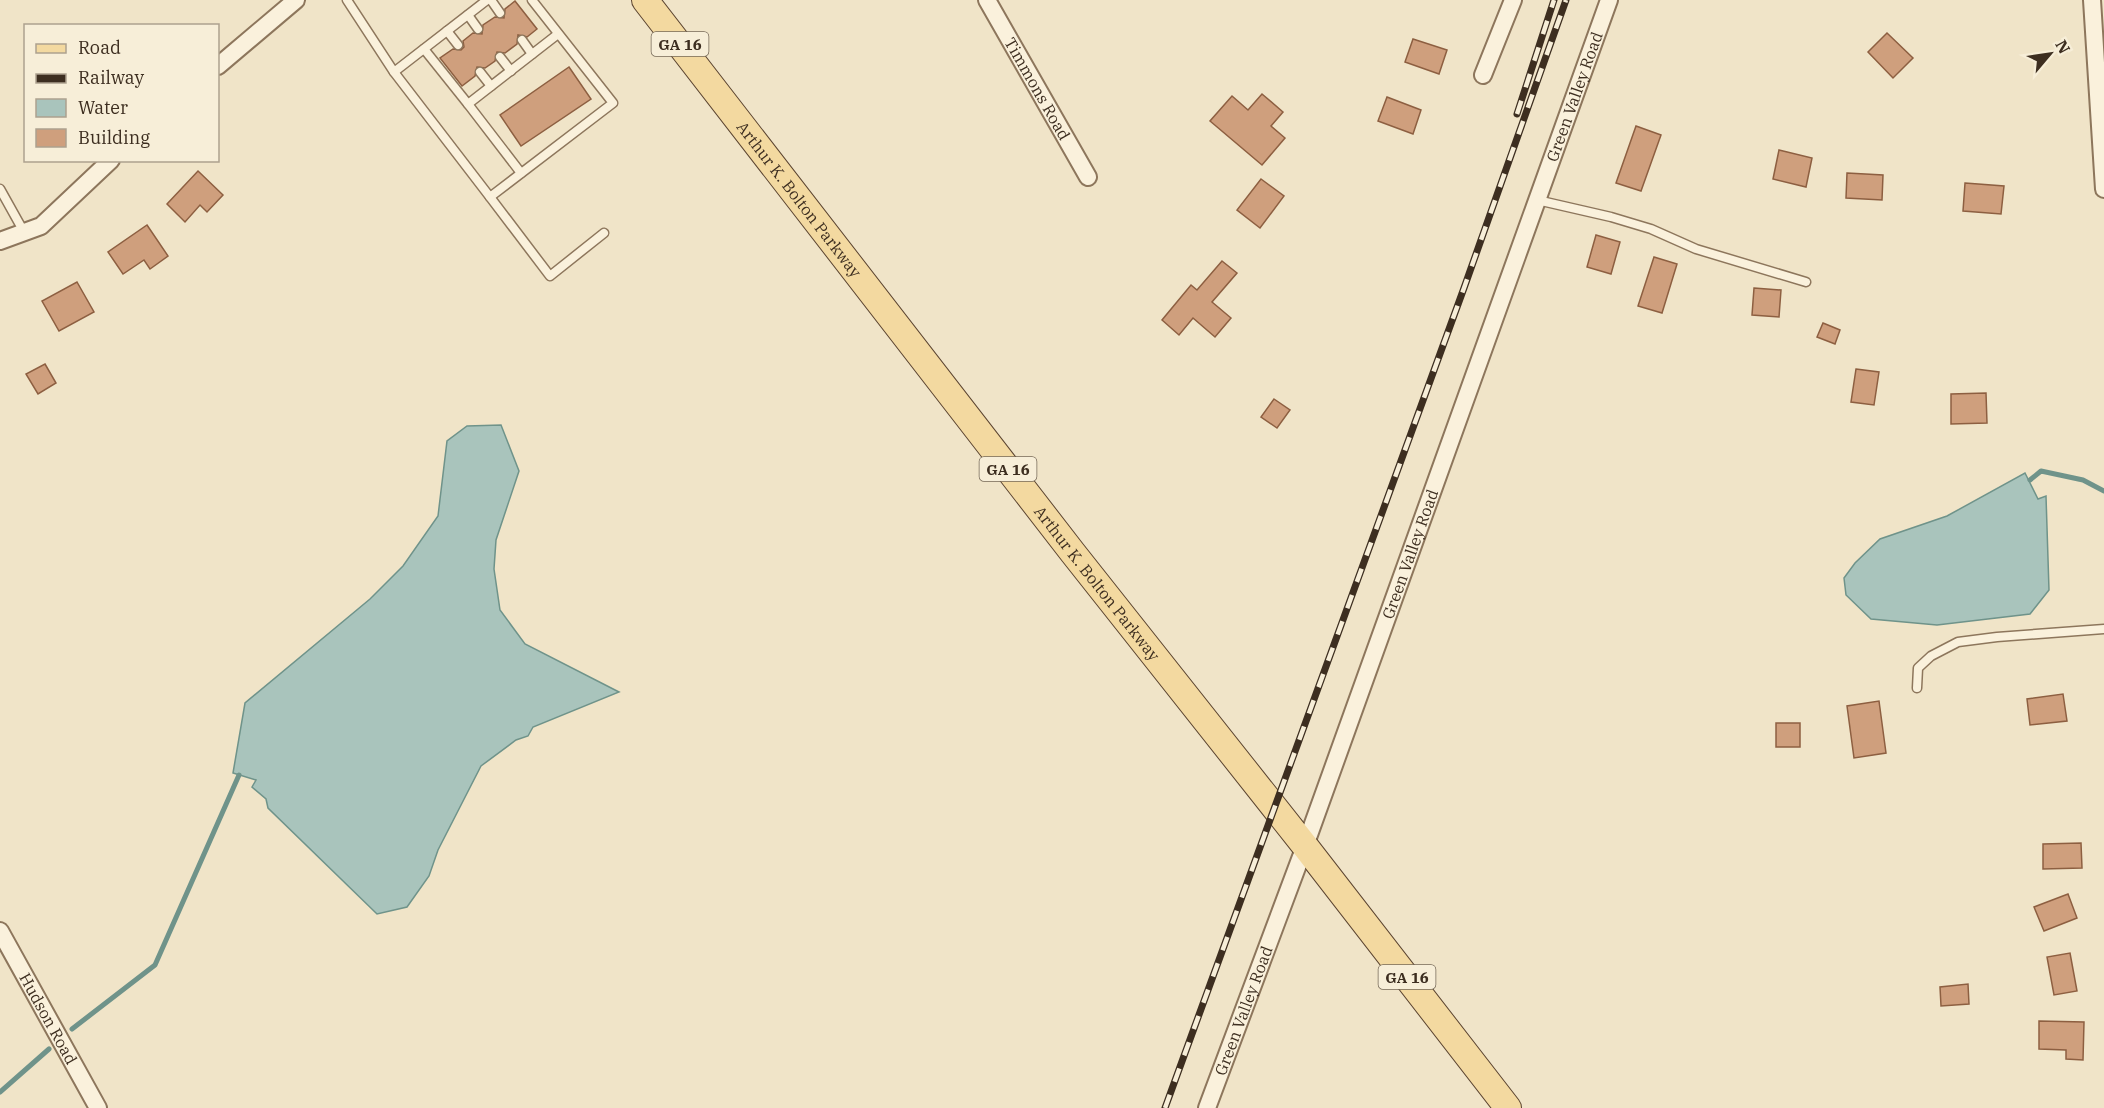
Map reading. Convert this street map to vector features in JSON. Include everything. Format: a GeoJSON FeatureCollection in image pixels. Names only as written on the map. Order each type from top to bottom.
{"type":"FeatureCollection","features":[{"type":"Feature","properties":{"kind":"main road","name":"Arthur K. Bolton Parkway"},"geometry":{"type":"LineString","coordinates":[[645,0],[1073,553],[1305,846],[1508,1108]]}},
{"type":"Feature","properties":{"kind":"street"},"geometry":{"type":"LineString","coordinates":[[219,65],[296,0]]}},
{"type":"Feature","properties":{"kind":"street","name":"Timmons Road"},"geometry":{"type":"LineString","coordinates":[[987,0],[1088,177]]}},
{"type":"Feature","properties":{"kind":"street"},"geometry":{"type":"LineString","coordinates":[[1483,75],[1513,0]]}},
{"type":"Feature","properties":{"kind":"street","name":"Green Valley Road"},"geometry":{"type":"LineString","coordinates":[[1207,1108],[1305,846],[1609,0]]}},
{"type":"Feature","properties":{"kind":"street"},"geometry":{"type":"LineString","coordinates":[[2092,0],[2104,189]]}},
{"type":"Feature","properties":{"kind":"street"},"geometry":{"type":"LineString","coordinates":[[0,241],[41,226],[109,162]]}},
{"type":"Feature","properties":{"kind":"street","name":"Hudson Road"},"geometry":{"type":"LineString","coordinates":[[0,931],[98,1108]]}},
{"type":"Feature","properties":{"kind":"lane"},"geometry":{"type":"LineString","coordinates":[[347,0],[394,72],[550,276],[604,232]]}},
{"type":"Feature","properties":{"kind":"lane"},"geometry":{"type":"LineString","coordinates":[[394,72],[489,0],[500,13]]}},
{"type":"Feature","properties":{"kind":"lane"},"geometry":{"type":"LineString","coordinates":[[490,197],[613,103],[532,0]]}},
{"type":"Feature","properties":{"kind":"lane"},"geometry":{"type":"LineString","coordinates":[[468,15],[478,29]]}},
{"type":"Feature","properties":{"kind":"lane"},"geometry":{"type":"LineString","coordinates":[[447,31],[458,45]]}},
{"type":"Feature","properties":{"kind":"lane"},"geometry":{"type":"LineString","coordinates":[[468,104],[558,34]]}},
{"type":"Feature","properties":{"kind":"lane"},"geometry":{"type":"LineString","coordinates":[[522,40],[532,54]]}},
{"type":"Feature","properties":{"kind":"lane"},"geometry":{"type":"LineString","coordinates":[[424,49],[521,173]]}},
{"type":"Feature","properties":{"kind":"lane"},"geometry":{"type":"LineString","coordinates":[[500,57],[511,71]]}},
{"type":"Feature","properties":{"kind":"lane"},"geometry":{"type":"LineString","coordinates":[[480,72],[491,86]]}},
{"type":"Feature","properties":{"kind":"lane"},"geometry":{"type":"LineString","coordinates":[[0,189],[24,232]]}},
{"type":"Feature","properties":{"kind":"lane"},"geometry":{"type":"LineString","coordinates":[[1537,200],[1621,220],[1696,249],[1806,282]]}},
{"type":"Feature","properties":{"kind":"lane"},"geometry":{"type":"LineString","coordinates":[[1917,688],[1918,668],[1931,656],[1958,642],[2104,629]]}},
{"type":"Feature","properties":{"kind":"water"},"geometry":{"type":"Polygon","coordinates":[[[501,425],[519,471],[496,540],[494,569],[500,610],[525,644],[619,692],[533,727],[528,736],[516,740],[481,766],[438,850],[429,876],[407,907],[377,914],[268,808],[266,799],[252,787],[256,780],[233,773],[245,703],[370,599],[403,566],[438,516],[447,441],[467,426],[501,425]]]}},
{"type":"Feature","properties":{"kind":"water"},"geometry":{"type":"Polygon","coordinates":[[[2025,473],[2038,499],[2046,496],[2049,590],[2030,614],[1937,625],[1871,619],[1846,595],[1844,578],[1855,563],[1880,539],[1947,516],[2025,473]]]}},
{"type":"Feature","properties":{"kind":"building"},"geometry":{"type":"Polygon","coordinates":[[[515,1],[537,29],[527,37],[518,35],[517,44],[505,53],[497,52],[495,61],[485,68],[477,67],[475,76],[462,86],[440,58],[453,49],[461,50],[464,47],[463,41],[473,33],[482,34],[483,25],[495,17],[504,18],[505,9],[515,1]]]}},
{"type":"Feature","properties":{"kind":"building"},"geometry":{"type":"Polygon","coordinates":[[[1887,33],[1913,58],[1893,78],[1868,52],[1887,33]]]}},
{"type":"Feature","properties":{"kind":"building"},"geometry":{"type":"Polygon","coordinates":[[[1413,39],[1447,50],[1439,74],[1405,62],[1413,39]]]}},
{"type":"Feature","properties":{"kind":"building"},"geometry":{"type":"Polygon","coordinates":[[[569,67],[591,99],[521,146],[500,115],[569,67]]]}},
{"type":"Feature","properties":{"kind":"building"},"geometry":{"type":"Polygon","coordinates":[[[1262,94],[1283,112],[1271,126],[1285,138],[1262,165],[1210,121],[1232,96],[1248,110],[1262,94]]]}},
{"type":"Feature","properties":{"kind":"building"},"geometry":{"type":"Polygon","coordinates":[[[1387,97],[1421,110],[1413,134],[1378,121],[1387,97]]]}},
{"type":"Feature","properties":{"kind":"building"},"geometry":{"type":"Polygon","coordinates":[[[1636,126],[1661,135],[1641,191],[1616,183],[1636,126]]]}},
{"type":"Feature","properties":{"kind":"building"},"geometry":{"type":"Polygon","coordinates":[[[1779,150],[1812,158],[1806,187],[1773,179],[1779,150]]]}},
{"type":"Feature","properties":{"kind":"building"},"geometry":{"type":"Polygon","coordinates":[[[198,171],[223,195],[207,212],[200,205],[185,222],[167,204],[198,171]]]}},
{"type":"Feature","properties":{"kind":"building"},"geometry":{"type":"Polygon","coordinates":[[[1847,173],[1883,175],[1882,200],[1846,198],[1847,173]]]}},
{"type":"Feature","properties":{"kind":"building"},"geometry":{"type":"Polygon","coordinates":[[[1261,179],[1284,196],[1260,228],[1237,210],[1261,179]]]}},
{"type":"Feature","properties":{"kind":"building"},"geometry":{"type":"Polygon","coordinates":[[[1965,183],[2004,186],[2001,214],[1963,211],[1965,183]]]}},
{"type":"Feature","properties":{"kind":"building"},"geometry":{"type":"Polygon","coordinates":[[[147,225],[168,256],[150,269],[144,260],[123,274],[108,252],[147,225]]]}},
{"type":"Feature","properties":{"kind":"building"},"geometry":{"type":"Polygon","coordinates":[[[1596,235],[1620,242],[1611,274],[1587,267],[1596,235]]]}},
{"type":"Feature","properties":{"kind":"building"},"geometry":{"type":"Polygon","coordinates":[[[1654,257],[1677,264],[1662,313],[1638,306],[1654,257]]]}},
{"type":"Feature","properties":{"kind":"building"},"geometry":{"type":"Polygon","coordinates":[[[1222,261],[1237,273],[1212,302],[1231,318],[1215,337],[1193,318],[1179,335],[1162,320],[1191,285],[1197,290],[1222,261]]]}},
{"type":"Feature","properties":{"kind":"building"},"geometry":{"type":"Polygon","coordinates":[[[77,282],[94,312],[59,331],[42,301],[77,282]]]}},
{"type":"Feature","properties":{"kind":"building"},"geometry":{"type":"Polygon","coordinates":[[[1754,288],[1781,290],[1779,317],[1752,315],[1754,288]]]}},
{"type":"Feature","properties":{"kind":"building"},"geometry":{"type":"Polygon","coordinates":[[[1823,323],[1840,330],[1835,344],[1817,337],[1823,323]]]}},
{"type":"Feature","properties":{"kind":"building"},"geometry":{"type":"Polygon","coordinates":[[[45,364],[56,383],[38,394],[26,374],[45,364]]]}},
{"type":"Feature","properties":{"kind":"building"},"geometry":{"type":"Polygon","coordinates":[[[1856,369],[1879,372],[1874,405],[1851,402],[1856,369]]]}},
{"type":"Feature","properties":{"kind":"building"},"geometry":{"type":"Polygon","coordinates":[[[1986,393],[1987,423],[1951,424],[1951,394],[1986,393]]]}},
{"type":"Feature","properties":{"kind":"building"},"geometry":{"type":"Polygon","coordinates":[[[1274,399],[1290,410],[1277,428],[1261,417],[1274,399]]]}},
{"type":"Feature","properties":{"kind":"building"},"geometry":{"type":"Polygon","coordinates":[[[2063,694],[2067,721],[2030,725],[2027,699],[2063,694]]]}},
{"type":"Feature","properties":{"kind":"building"},"geometry":{"type":"Polygon","coordinates":[[[1879,701],[1886,753],[1854,758],[1847,706],[1879,701]]]}},
{"type":"Feature","properties":{"kind":"building"},"geometry":{"type":"Polygon","coordinates":[[[1776,723],[1800,723],[1800,747],[1776,747],[1776,723]]]}},
{"type":"Feature","properties":{"kind":"building"},"geometry":{"type":"Polygon","coordinates":[[[2081,843],[2082,868],[2043,869],[2043,844],[2081,843]]]}},
{"type":"Feature","properties":{"kind":"building"},"geometry":{"type":"Polygon","coordinates":[[[2068,894],[2077,918],[2044,931],[2034,907],[2068,894]]]}},
{"type":"Feature","properties":{"kind":"building"},"geometry":{"type":"Polygon","coordinates":[[[2070,953],[2077,991],[2054,995],[2047,957],[2070,953]]]}},
{"type":"Feature","properties":{"kind":"building"},"geometry":{"type":"Polygon","coordinates":[[[1968,984],[1969,1004],[1941,1006],[1940,987],[1968,984]]]}},
{"type":"Feature","properties":{"kind":"building"},"geometry":{"type":"Polygon","coordinates":[[[2039,1021],[2084,1022],[2083,1060],[2066,1059],[2066,1050],[2039,1049],[2039,1021]]]}},
{"type":"Feature","properties":{"kind":"waterway"},"geometry":{"type":"LineString","coordinates":[[2030,480],[2041,471],[2083,480],[2104,491]]}},
{"type":"Feature","properties":{"kind":"waterway"},"geometry":{"type":"LineString","coordinates":[[72,1029],[155,965],[239,775]]}},
{"type":"Feature","properties":{"kind":"waterway"},"geometry":{"type":"LineString","coordinates":[[0,1092],[49,1049]]}},
{"type":"Feature","properties":{"kind":"railway"},"geometry":{"type":"LineString","coordinates":[[1517,114],[1554,0]]}},
{"type":"Feature","properties":{"kind":"railway"},"geometry":{"type":"LineString","coordinates":[[1165,1108],[1464,288],[1566,0]]}}]}
